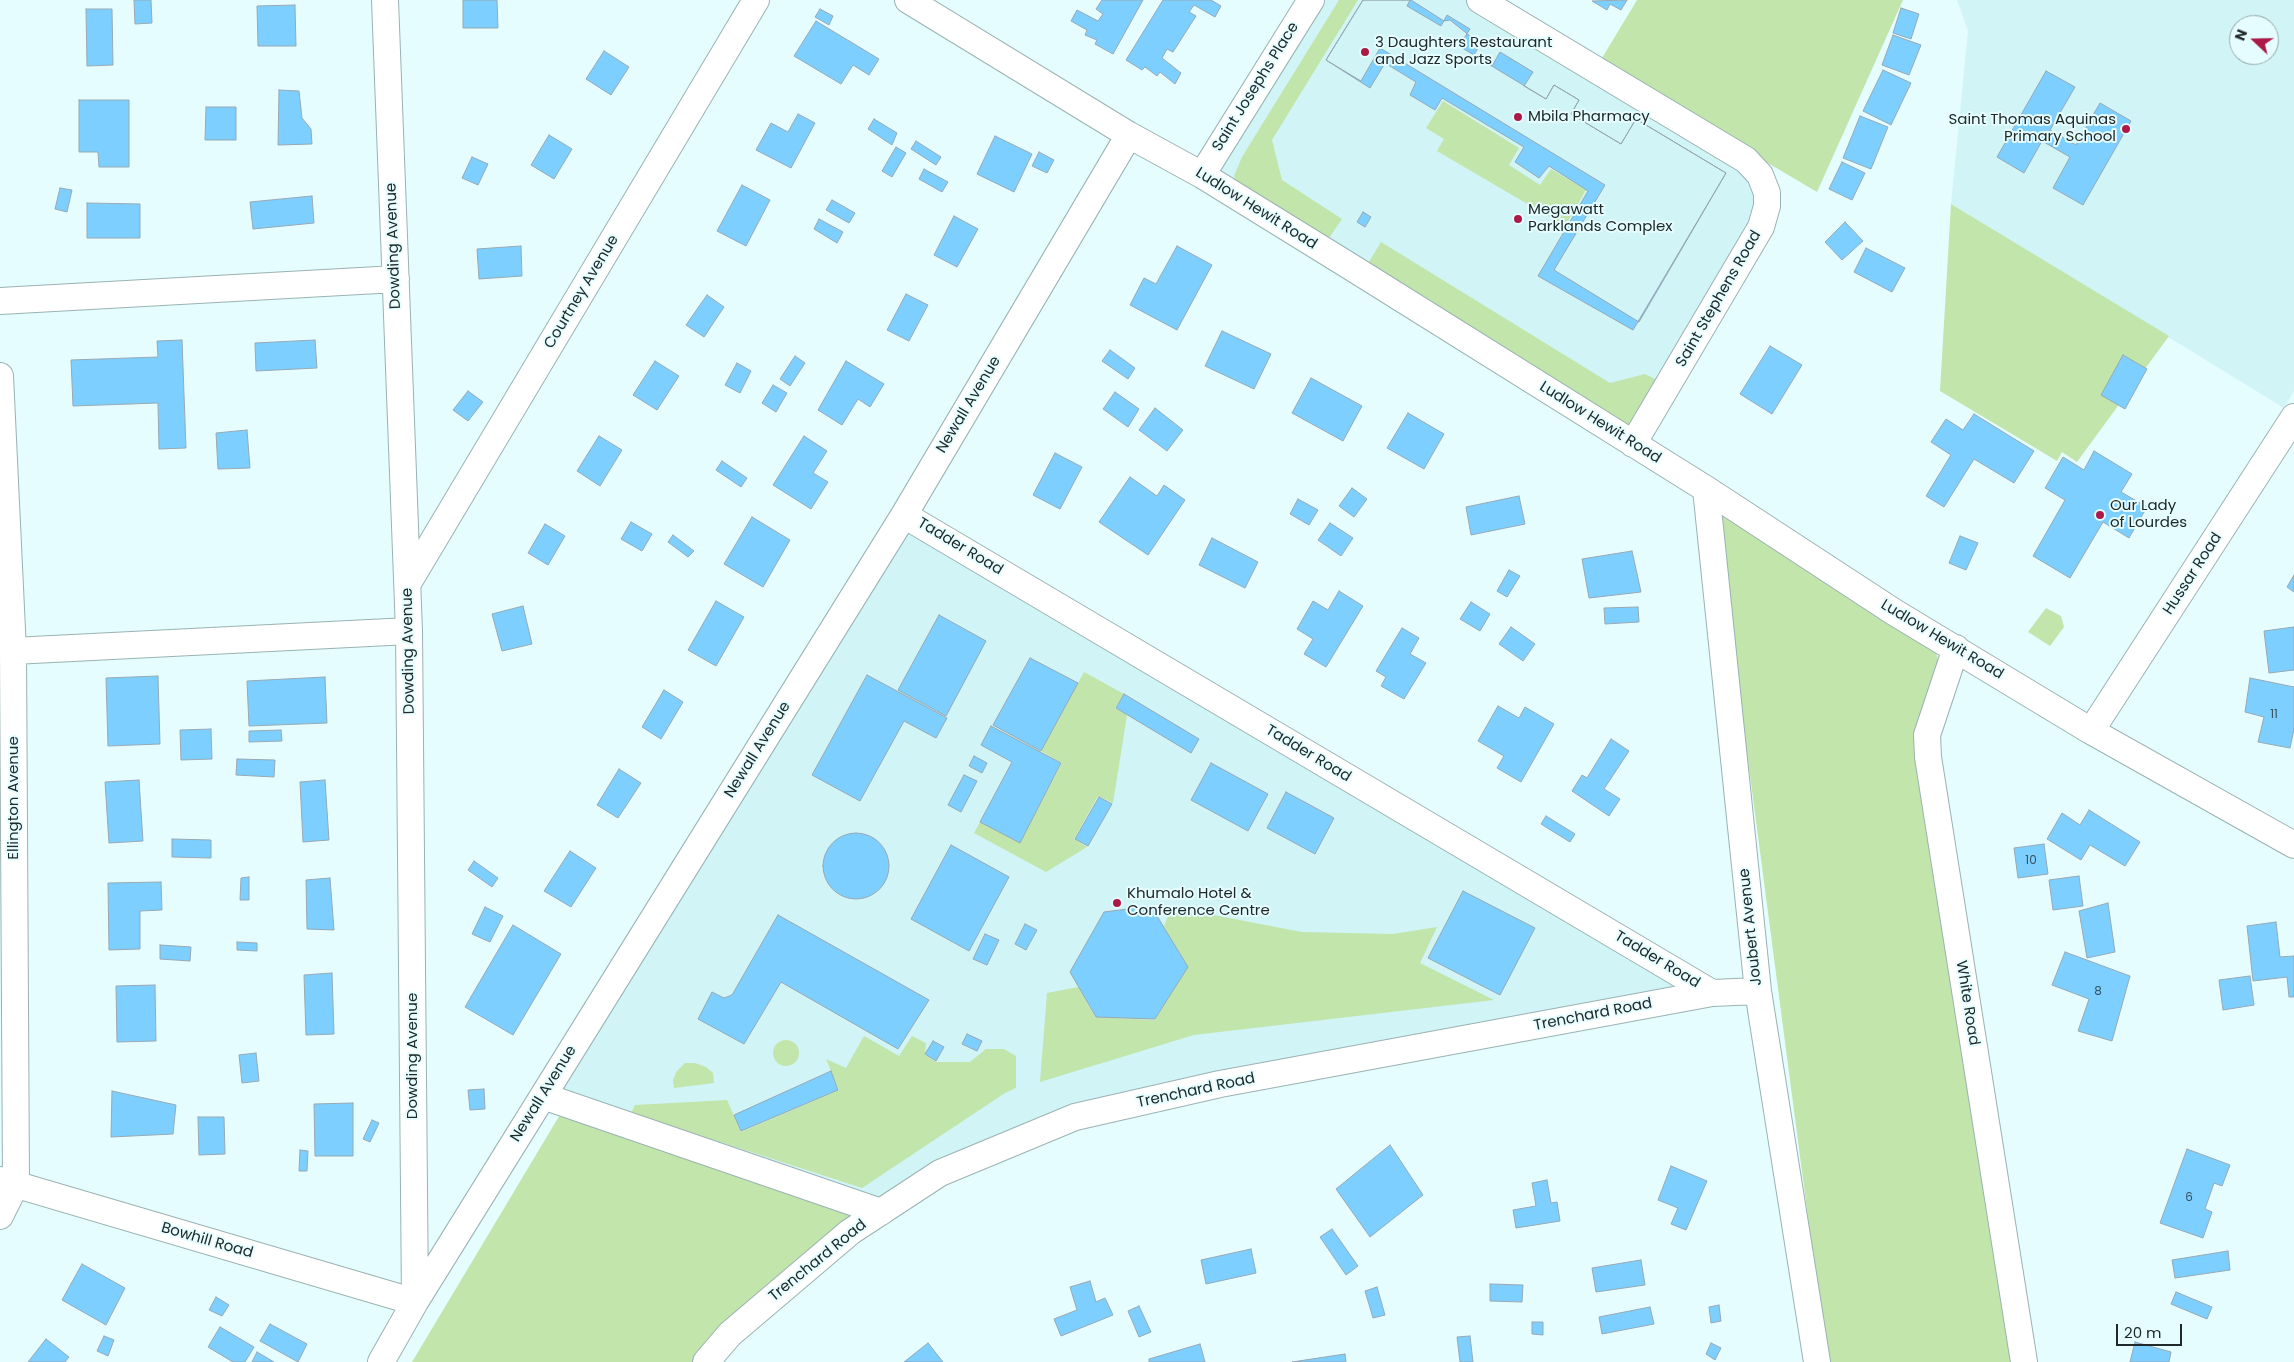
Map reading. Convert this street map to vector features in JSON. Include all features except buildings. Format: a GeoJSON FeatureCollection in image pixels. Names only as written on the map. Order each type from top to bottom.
{"type":"FeatureCollection","features":[{"type":"Feature","properties":{"kind":"street","name":"Dowding Avenue"},"geometry":{"type":"LineString","coordinates":[[385,0],[410,631],[415,1302]]}},
{"type":"Feature","properties":{"kind":"street","name":"Courtney Avenue"},"geometry":{"type":"LineString","coordinates":[[408,584],[756,0]]}},
{"type":"Feature","properties":{"kind":"street","name":"Ludlow Hewit Road"},"geometry":{"type":"LineString","coordinates":[[908,0],[943,9],[1129,135],[1202,175],[1706,489],[1894,612],[2091,731],[2294,845]]}},
{"type":"Feature","properties":{"kind":"street","name":"Saint Josephs Place"},"geometry":{"type":"LineString","coordinates":[[1202,175],[1311,0]]}},
{"type":"Feature","properties":{"kind":"street","name":"Saint Stephens Road"},"geometry":{"type":"LineString","coordinates":[[1480,0],[1746,160],[1760,175],[1767,194],[1767,206],[1761,227],[1633,444]]}},
{"type":"Feature","properties":{"kind":"street","name":"Newall Avenue"},"geometry":{"type":"LineString","coordinates":[[381,1362],[415,1302],[542,1096],[904,515],[1129,135]]}},
{"type":"Feature","properties":{"kind":"street"},"geometry":{"type":"LineString","coordinates":[[0,300],[396,280]]}},
{"type":"Feature","properties":{"kind":"street","name":"Ellington Avenue"},"geometry":{"type":"LineString","coordinates":[[0,376],[13,652],[8,1182],[0,1216]]}},
{"type":"Feature","properties":{"kind":"street","name":"Hussar Road"},"geometry":{"type":"LineString","coordinates":[[2091,731],[2294,417]]}},
{"type":"Feature","properties":{"kind":"street","name":"Joubert Avenue"},"geometry":{"type":"LineString","coordinates":[[1706,489],[1758,991],[1817,1362]]}},
{"type":"Feature","properties":{"kind":"street","name":"Tadder Road"},"geometry":{"type":"LineString","coordinates":[[904,515],[1712,993]]}},
{"type":"Feature","properties":{"kind":"street"},"geometry":{"type":"LineString","coordinates":[[13,652],[410,631]]}},
{"type":"Feature","properties":{"kind":"street","name":"White Road"},"geometry":{"type":"LineString","coordinates":[[1956,648],[1927,735],[1928,757],[2024,1362]]}},
{"type":"Feature","properties":{"kind":"street","name":"Trenchard Road"},"geometry":{"type":"LineString","coordinates":[[706,1362],[730,1334],[850,1232],[940,1174],[1075,1117],[1220,1084],[1712,993],[1758,991]]}},
{"type":"Feature","properties":{"kind":"street"},"geometry":{"type":"LineString","coordinates":[[542,1096],[881,1212]]}},
{"type":"Feature","properties":{"kind":"street","name":"Bowhill Road"},"geometry":{"type":"LineString","coordinates":[[8,1182],[415,1302]]}},
{"type":"Feature","properties":{"kind":"shaded area","name":"Megawatt Parklands Complex"},"geometry":{"type":"Polygon","coordinates":[[[1317,0],[1471,0],[1755,178],[1759,211],[1631,437],[1210,174],[1317,0]]]}},
{"type":"Feature","properties":{"kind":"shaded area","name":"Saint Thomas Aquinas Primary School"},"geometry":{"type":"Polygon","coordinates":[[[1957,0],[2294,0],[2294,391],[2284,408],[1951,204],[1968,31],[1957,0]]]}},
{"type":"Feature","properties":{"kind":"shaded area"},"geometry":{"type":"Polygon","coordinates":[[[906,522],[1695,990],[1075,1112],[881,1209],[547,1095],[906,522]]]}},
{"type":"Feature","properties":{"kind":"green space"},"geometry":{"type":"Polygon","coordinates":[[[1339,0],[1358,0],[1272,140],[1282,180],[1342,219],[1327,241],[1238,186],[1234,176],[1242,157],[1339,0]]]}},
{"type":"Feature","properties":{"kind":"green space"},"geometry":{"type":"Polygon","coordinates":[[[1637,0],[1903,0],[1817,192],[1599,63],[1637,0]]]}},
{"type":"Feature","properties":{"kind":"green space"},"geometry":{"type":"Polygon","coordinates":[[[1443,101],[1519,148],[1509,165],[1540,185],[1551,169],[1586,190],[1565,226],[1437,151],[1444,139],[1426,128],[1443,101]]]}},
{"type":"Feature","properties":{"kind":"green space"},"geometry":{"type":"Polygon","coordinates":[[[1951,204],[2169,336],[2077,462],[2062,452],[2057,461],[1940,391],[1951,204]]]}},
{"type":"Feature","properties":{"kind":"green space"},"geometry":{"type":"Polygon","coordinates":[[[1381,242],[1610,383],[1645,374],[1655,379],[1651,394],[1628,429],[1366,267],[1381,242]]]}},
{"type":"Feature","properties":{"kind":"green space"},"geometry":{"type":"Polygon","coordinates":[[[1714,501],[1891,619],[1936,653],[1942,671],[1920,733],[2018,1362],[1827,1362],[1714,501]]]}},
{"type":"Feature","properties":{"kind":"green space"},"geometry":{"type":"Polygon","coordinates":[[[2046,608],[2061,616],[2064,627],[2050,646],[2028,632],[2046,608]]]}},
{"type":"Feature","properties":{"kind":"green space"},"geometry":{"type":"Polygon","coordinates":[[[1084,672],[1124,694],[1115,708],[1127,715],[1113,803],[1098,796],[1074,839],[1087,847],[1046,872],[974,833],[980,822],[1020,843],[1062,763],[1041,751],[1084,672]]]}},
{"type":"Feature","properties":{"kind":"green space"},"geometry":{"type":"Polygon","coordinates":[[[1172,907],[1302,932],[1393,934],[1437,927],[1420,963],[1494,1000],[1194,1035],[1040,1082],[1047,993],[1078,987],[1095,1017],[1155,1020],[1188,967],[1164,926],[1172,907]]]}},
{"type":"Feature","properties":{"kind":"green space"},"geometry":{"type":"Polygon","coordinates":[[[864,1036],[899,1056],[912,1036],[926,1043],[925,1055],[936,1062],[970,1062],[986,1049],[1004,1049],[1016,1056],[1016,1088],[1005,1093],[862,1188],[631,1113],[635,1105],[727,1100],[741,1132],[839,1090],[826,1059],[846,1068],[864,1036]]]}},
{"type":"Feature","properties":{"kind":"green space"},"geometry":{"type":"Polygon","coordinates":[[[786,1040],[796,1043],[799,1053],[796,1063],[786,1066],[776,1063],[773,1053],[776,1043],[786,1040]]]}},
{"type":"Feature","properties":{"kind":"green space"},"geometry":{"type":"Polygon","coordinates":[[[685,1063],[695,1063],[706,1067],[713,1073],[714,1083],[674,1088],[673,1080],[677,1071],[685,1063]]]}},
{"type":"Feature","properties":{"kind":"green space"},"geometry":{"type":"Polygon","coordinates":[[[561,1113],[868,1215],[701,1362],[412,1362],[561,1113]]]}},
{"type":"Feature","properties":{"kind":"place","name":"3 Daughters Restaurant and Jazz Sports"},"geometry":{"type":"Point","coordinates":[1365,52]}},
{"type":"Feature","properties":{"kind":"place","name":"Mbila Pharmacy"},"geometry":{"type":"Point","coordinates":[1518,117]}},
{"type":"Feature","properties":{"kind":"place","name":"Saint Thomas Aquinas Primary School"},"geometry":{"type":"Point","coordinates":[2126,129]}},
{"type":"Feature","properties":{"kind":"place","name":"Megawatt Parklands Complex"},"geometry":{"type":"Point","coordinates":[1518,219]}},
{"type":"Feature","properties":{"kind":"place","name":"Our Lady of Lourdes"},"geometry":{"type":"Point","coordinates":[2100,515]}},
{"type":"Feature","properties":{"kind":"place","name":"Khumalo Hotel & Conference Centre"},"geometry":{"type":"Point","coordinates":[1117,903]}}]}
